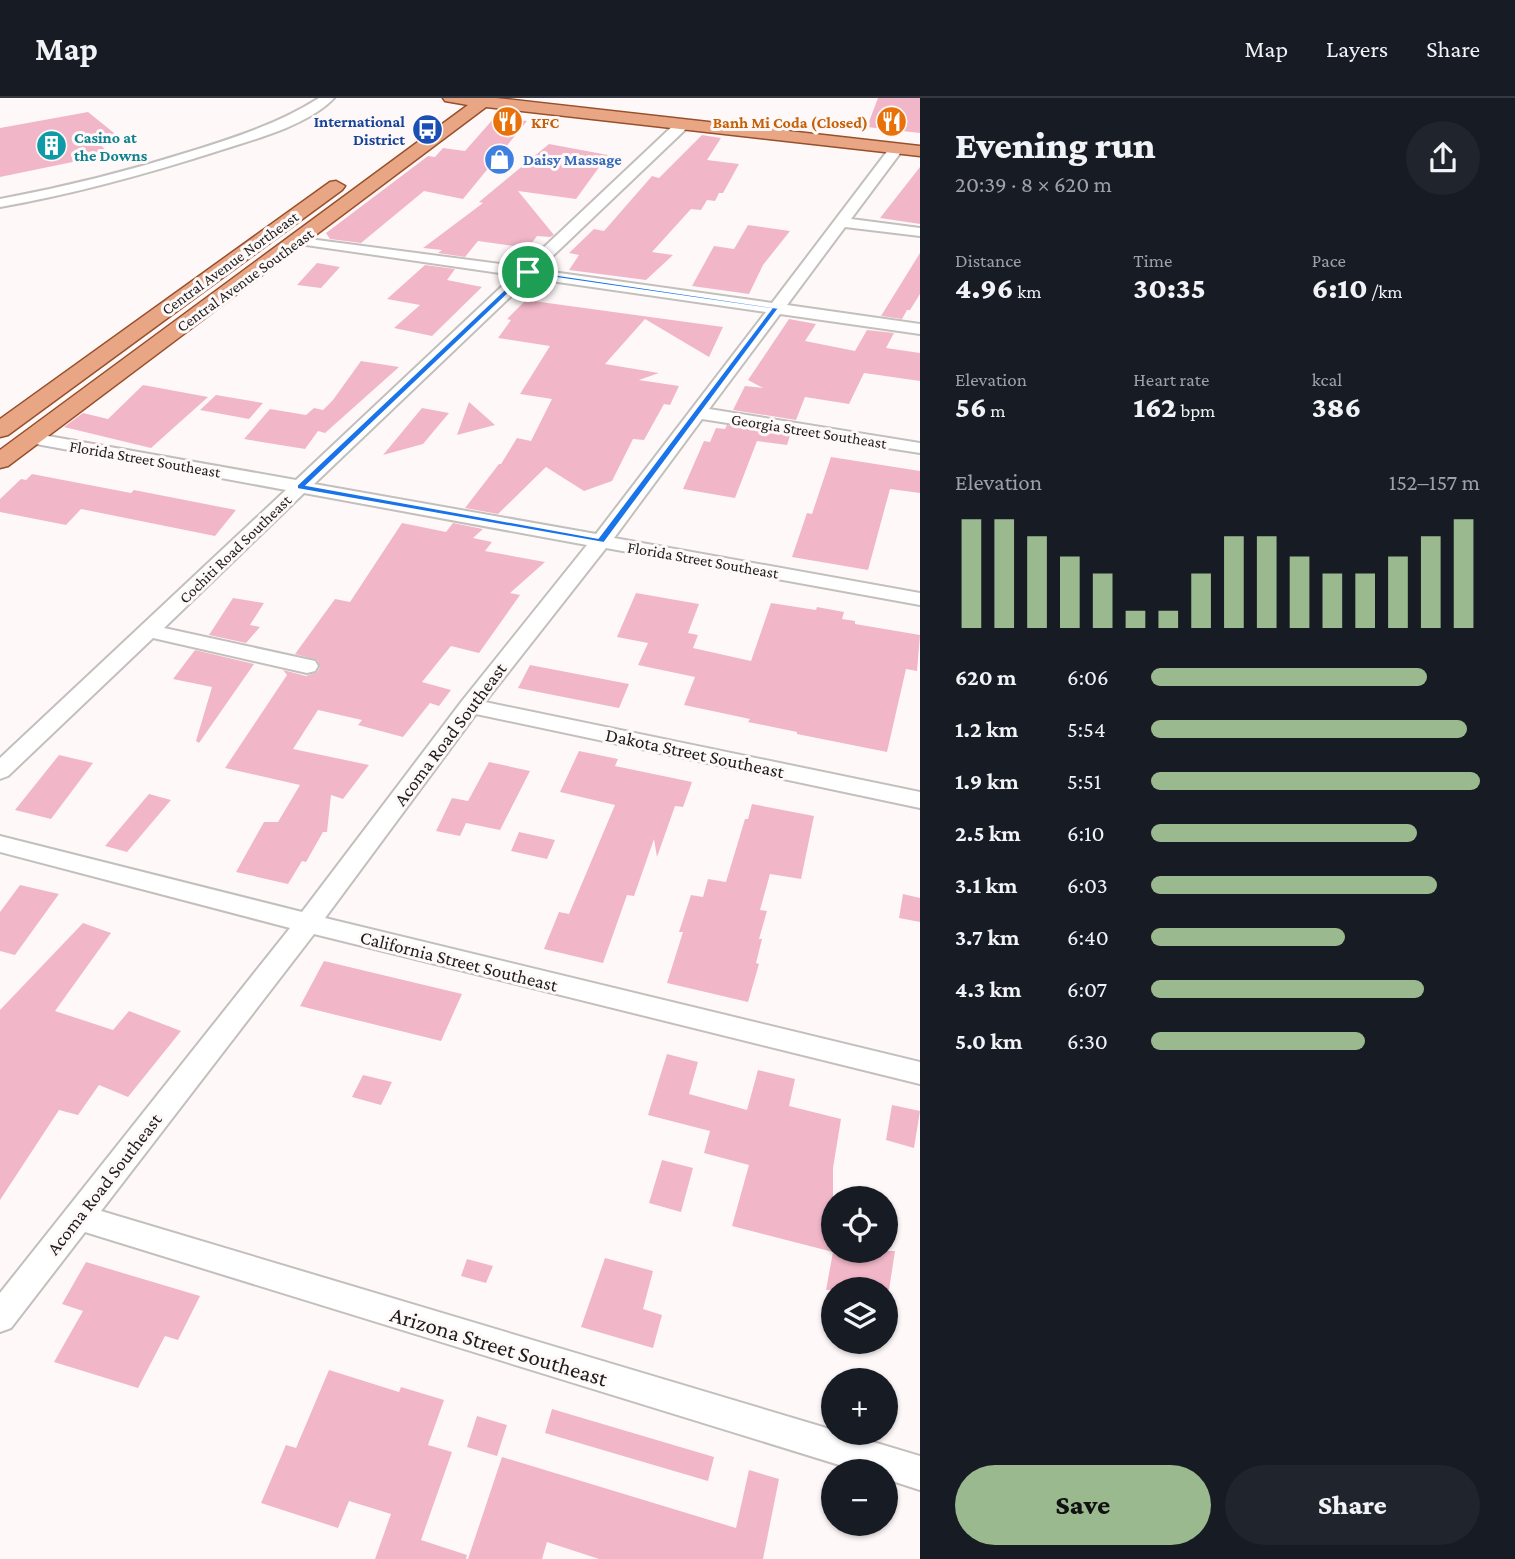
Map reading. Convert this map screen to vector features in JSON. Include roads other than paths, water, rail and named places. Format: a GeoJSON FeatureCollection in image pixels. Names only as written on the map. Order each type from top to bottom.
{"type":"FeatureCollection","features":[{"type":"Feature","properties":{"kind":"main road"},"geometry":{"type":"LineString","coordinates":[[451,98],[908,149]]}},
{"type":"Feature","properties":{"kind":"main road","name":"Central Avenue Northeast"},"geometry":{"type":"LineString","coordinates":[[0,429],[460,98]]}},
{"type":"Feature","properties":{"kind":"main road","name":"Central Avenue Southeast"},"geometry":{"type":"LineString","coordinates":[[0,461],[486,100]]}},
{"type":"Feature","properties":{"kind":"street"},"geometry":{"type":"LineString","coordinates":[[0,203],[90,186],[168,163],[280,127],[328,98]]}},
{"type":"Feature","properties":{"kind":"street","name":"Cochiti Road Southeast"},"geometry":{"type":"LineString","coordinates":[[0,771],[683,124]]}},
{"type":"Feature","properties":{"kind":"street","name":"Acoma Road Southeast"},"geometry":{"type":"LineString","coordinates":[[0,1318],[308,923],[470,706],[600,541],[842,222],[908,149]]}},
{"type":"Feature","properties":{"kind":"street"},"geometry":{"type":"LineString","coordinates":[[842,222],[920,232]]}},
{"type":"Feature","properties":{"kind":"street"},"geometry":{"type":"LineString","coordinates":[[299,240],[920,328]]}},
{"type":"Feature","properties":{"kind":"street","name":"Georgia Street Southeast"},"geometry":{"type":"LineString","coordinates":[[698,413],[920,448]]}},
{"type":"Feature","properties":{"kind":"street","name":"Florida Street Southeast"},"geometry":{"type":"LineString","coordinates":[[31,438],[920,599]]}},
{"type":"Feature","properties":{"kind":"street"},"geometry":{"type":"LineString","coordinates":[[149,631],[307,666]]}},
{"type":"Feature","properties":{"kind":"street","name":"Dakota Street Southeast"},"geometry":{"type":"LineString","coordinates":[[470,706],[920,800]]}},
{"type":"Feature","properties":{"kind":"street","name":"California Street Southeast"},"geometry":{"type":"LineString","coordinates":[[0,844],[308,923],[920,1073]]}},
{"type":"Feature","properties":{"kind":"street","name":"Arizona Street Southeast"},"geometry":{"type":"LineString","coordinates":[[78,1217],[920,1473]]}},
{"type":"Feature","properties":{"kind":"place","name":"KFC"},"geometry":{"type":"Point","coordinates":[508,122]}},
{"type":"Feature","properties":{"kind":"place","name":"Banh Mi Coda (Closed)"},"geometry":{"type":"Point","coordinates":[891,122]}},
{"type":"Feature","properties":{"kind":"place","name":"International District"},"geometry":{"type":"Point","coordinates":[428,130]}},
{"type":"Feature","properties":{"kind":"place","name":"Casino at the Downs"},"geometry":{"type":"Point","coordinates":[51,146]}},
{"type":"Feature","properties":{"kind":"place","name":"Daisy Massage"},"geometry":{"type":"Point","coordinates":[500,159]}}]}
